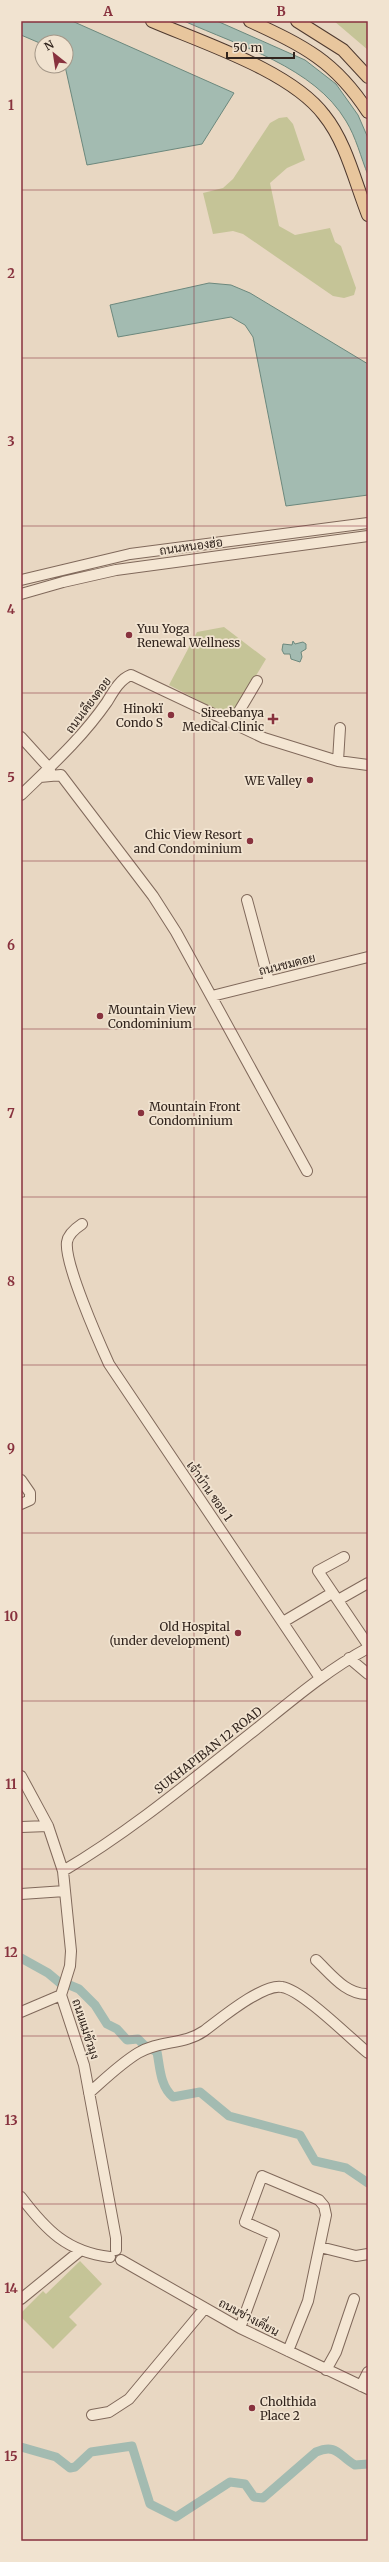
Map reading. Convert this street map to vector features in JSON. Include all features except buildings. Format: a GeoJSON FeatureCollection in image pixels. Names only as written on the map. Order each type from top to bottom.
{"type":"FeatureCollection","features":[{"type":"Feature","properties":{"kind":"main road"},"geometry":{"type":"LineString","coordinates":[[152,21],[259,68],[301,92],[314,102],[335,131],[368,215]]}},
{"type":"Feature","properties":{"kind":"main road"},"geometry":{"type":"LineString","coordinates":[[250,21],[292,40],[320,58],[339,73],[368,112]]}},
{"type":"Feature","properties":{"kind":"main road"},"geometry":{"type":"LineString","coordinates":[[297,21],[343,50],[368,77]]}},
{"type":"Feature","properties":{"kind":"street","name":"ถนนหนองฮ่อ"},"geometry":{"type":"LineString","coordinates":[[21,580],[130,554],[368,523]]}},
{"type":"Feature","properties":{"kind":"street","name":"ถนนหนองฮ่อ"},"geometry":{"type":"LineString","coordinates":[[21,594],[63,582],[132,568],[368,536]]}},
{"type":"Feature","properties":{"kind":"street"},"geometry":{"type":"LineString","coordinates":[[130,554],[132,568]]}},
{"type":"Feature","properties":{"kind":"street","name":"ถนนเคียงดอย"},"geometry":{"type":"LineString","coordinates":[[21,795],[79,740],[125,677],[131,675],[232,723],[289,747],[338,760],[368,765]]}},
{"type":"Feature","properties":{"kind":"street"},"geometry":{"type":"LineString","coordinates":[[232,723],[257,682]]}},
{"type":"Feature","properties":{"kind":"street"},"geometry":{"type":"LineString","coordinates":[[338,760],[340,728]]}},
{"type":"Feature","properties":{"kind":"street"},"geometry":{"type":"LineString","coordinates":[[21,737],[50,769]]}},
{"type":"Feature","properties":{"kind":"street"},"geometry":{"type":"LineString","coordinates":[[40,777],[61,775],[153,896],[212,996],[308,1171]]}},
{"type":"Feature","properties":{"kind":"street"},"geometry":{"type":"LineString","coordinates":[[247,900],[270,982]]}},
{"type":"Feature","properties":{"kind":"street","name":"ถนนชมดอย"},"geometry":{"type":"LineString","coordinates":[[212,996],[368,957]]}},
{"type":"Feature","properties":{"kind":"street","name":"เจ้าบ้าน ซอย 1"},"geometry":{"type":"LineString","coordinates":[[82,1224],[70,1235],[67,1247],[71,1267],[88,1314],[109,1364],[122,1386],[320,1678]]}},
{"type":"Feature","properties":{"kind":"street"},"geometry":{"type":"LineString","coordinates":[[21,1480],[30,1493],[30,1500],[21,1504]]}},
{"type":"Feature","properties":{"kind":"street"},"geometry":{"type":"LineString","coordinates":[[344,1557],[318,1571],[368,1645]]}},
{"type":"Feature","properties":{"kind":"street"},"geometry":{"type":"LineString","coordinates":[[283,1622],[335,1596],[368,1583]]}},
{"type":"Feature","properties":{"kind":"street","name":"SUKHAPIBAN 12 ROAD"},"geometry":{"type":"LineString","coordinates":[[63,1871],[97,1852],[320,1678],[349,1658],[368,1648]]}},
{"type":"Feature","properties":{"kind":"street"},"geometry":{"type":"LineString","coordinates":[[349,1658],[368,1674]]}},
{"type":"Feature","properties":{"kind":"street","name":"ถนนแม่ขัวมุง"},"geometry":{"type":"LineString","coordinates":[[21,1776],[48,1826],[63,1871],[71,1951],[70,1966],[61,1995],[84,2064],[110,2201],[113,2253],[122,2254],[121,2260]]}},
{"type":"Feature","properties":{"kind":"street"},"geometry":{"type":"LineString","coordinates":[[21,1827],[48,1826]]}},
{"type":"Feature","properties":{"kind":"street"},"geometry":{"type":"LineString","coordinates":[[21,1894],[65,1892]]}},
{"type":"Feature","properties":{"kind":"street"},"geometry":{"type":"LineString","coordinates":[[316,1960],[345,1987],[353,1992],[368,1994]]}},
{"type":"Feature","properties":{"kind":"street"},"geometry":{"type":"LineString","coordinates":[[89,2093],[139,2053],[154,2045],[188,2040],[203,2032],[234,2008],[270,1989],[280,1986],[298,1994],[368,2053]]}},
{"type":"Feature","properties":{"kind":"street"},"geometry":{"type":"LineString","coordinates":[[21,2012],[61,1995]]}},
{"type":"Feature","properties":{"kind":"street"},"geometry":{"type":"LineString","coordinates":[[240,2328],[274,2236],[245,2222],[262,2176],[319,2200],[324,2206],[326,2215],[308,2301],[288,2351]]}},
{"type":"Feature","properties":{"kind":"street"},"geometry":{"type":"LineString","coordinates":[[21,2197],[46,2228],[81,2250],[113,2253]]}},
{"type":"Feature","properties":{"kind":"street"},"geometry":{"type":"LineString","coordinates":[[320,2247],[356,2256],[368,2254]]}},
{"type":"Feature","properties":{"kind":"street"},"geometry":{"type":"LineString","coordinates":[[21,2299],[81,2250]]}},
{"type":"Feature","properties":{"kind":"street","name":"ถนนช่างเคี่ยน"},"geometry":{"type":"LineString","coordinates":[[121,2260],[240,2328],[365,2388]]}},
{"type":"Feature","properties":{"kind":"street"},"geometry":{"type":"LineString","coordinates":[[326,2370],[336,2352],[354,2299]]}},
{"type":"Feature","properties":{"kind":"street"},"geometry":{"type":"LineString","coordinates":[[92,2415],[109,2412],[129,2399],[205,2308]]}},
{"type":"Feature","properties":{"kind":"street"},"geometry":{"type":"LineString","coordinates":[[365,2388],[368,2372]]}},
{"type":"Feature","properties":{"kind":"green space"},"geometry":{"type":"Polygon","coordinates":[[[334,21],[368,21],[368,50],[334,21]]]}},
{"type":"Feature","properties":{"kind":"green space"},"geometry":{"type":"Polygon","coordinates":[[[287,117],[293,124],[305,160],[287,168],[270,183],[279,226],[295,235],[330,228],[335,242],[341,246],[356,288],[354,295],[344,298],[333,296],[243,234],[233,231],[213,234],[203,193],[223,188],[233,179],[270,123],[279,118],[287,117]]]}},
{"type":"Feature","properties":{"kind":"green space"},"geometry":{"type":"Polygon","coordinates":[[[224,627],[266,659],[231,717],[169,685],[197,632],[224,627]]]}},
{"type":"Feature","properties":{"kind":"green space"},"geometry":{"type":"Polygon","coordinates":[[[80,2261],[102,2284],[69,2317],[77,2325],[53,2349],[21,2317],[21,2313],[43,2291],[46,2294],[80,2261]]]}},
{"type":"Feature","properties":{"kind":"shaded area"},"geometry":{"type":"Polygon","coordinates":[[[21,21],[72,21],[234,93],[202,144],[87,165],[67,74],[74,74],[74,34],[34,34],[34,41],[21,35],[21,21]]]}},
{"type":"Feature","properties":{"kind":"shaded area"},"geometry":{"type":"Polygon","coordinates":[[[184,21],[217,21],[305,60],[336,84],[358,115],[368,138],[368,175],[350,127],[332,102],[315,86],[274,60],[184,21]]]}},
{"type":"Feature","properties":{"kind":"shaded area"},"geometry":{"type":"Polygon","coordinates":[[[209,283],[231,285],[250,293],[368,364],[368,495],[286,506],[253,337],[245,325],[231,317],[118,337],[110,305],[209,283]]]}},
{"type":"Feature","properties":{"kind":"shaded area"},"geometry":{"type":"Polygon","coordinates":[[[293,641],[295,644],[303,642],[306,644],[306,649],[301,652],[302,657],[300,662],[291,659],[290,654],[284,654],[282,650],[283,644],[292,645],[293,641]]]}},
{"type":"Feature","properties":{"kind":"waterway"},"geometry":{"type":"LineString","coordinates":[[21,1958],[48,1973],[60,1983]]}},
{"type":"Feature","properties":{"kind":"waterway"},"geometry":{"type":"LineString","coordinates":[[67,1984],[79,1989],[95,2005],[107,2024],[117,2029],[127,2040],[138,2039],[144,2045],[157,2052],[163,2082],[173,2097],[200,2092],[229,2116],[300,2135],[315,2161],[346,2168],[368,2183]]}},
{"type":"Feature","properties":{"kind":"waterway"},"geometry":{"type":"LineString","coordinates":[[21,2447],[56,2457],[70,2468],[75,2467],[91,2452],[132,2446],[150,2504],[176,2517],[230,2482],[245,2484],[254,2497],[263,2498],[316,2452],[323,2450],[333,2450],[355,2465],[368,2464]]}},
{"type":"Feature","properties":{"kind":"place","name":"Yuu Yoga Renewal Wellness"},"geometry":{"type":"Point","coordinates":[129,635]}},
{"type":"Feature","properties":{"kind":"place","name":"Hinokï Condo S"},"geometry":{"type":"Point","coordinates":[171,715]}},
{"type":"Feature","properties":{"kind":"place","name":"Sireebanya Medical Clinic"},"geometry":{"type":"Point","coordinates":[273,719]}},
{"type":"Feature","properties":{"kind":"place","name":"WE Valley"},"geometry":{"type":"Point","coordinates":[310,780]}},
{"type":"Feature","properties":{"kind":"place","name":"Chic View Resort and Condominium"},"geometry":{"type":"Point","coordinates":[250,841]}},
{"type":"Feature","properties":{"kind":"place","name":"Mountain View Condominium"},"geometry":{"type":"Point","coordinates":[100,1016]}},
{"type":"Feature","properties":{"kind":"place","name":"Mountain Front Condominium"},"geometry":{"type":"Point","coordinates":[141,1113]}},
{"type":"Feature","properties":{"kind":"place","name":"Old Hospital (under development)"},"geometry":{"type":"Point","coordinates":[238,1633]}},
{"type":"Feature","properties":{"kind":"place","name":"Cholthida Place 2"},"geometry":{"type":"Point","coordinates":[252,2408]}}]}
